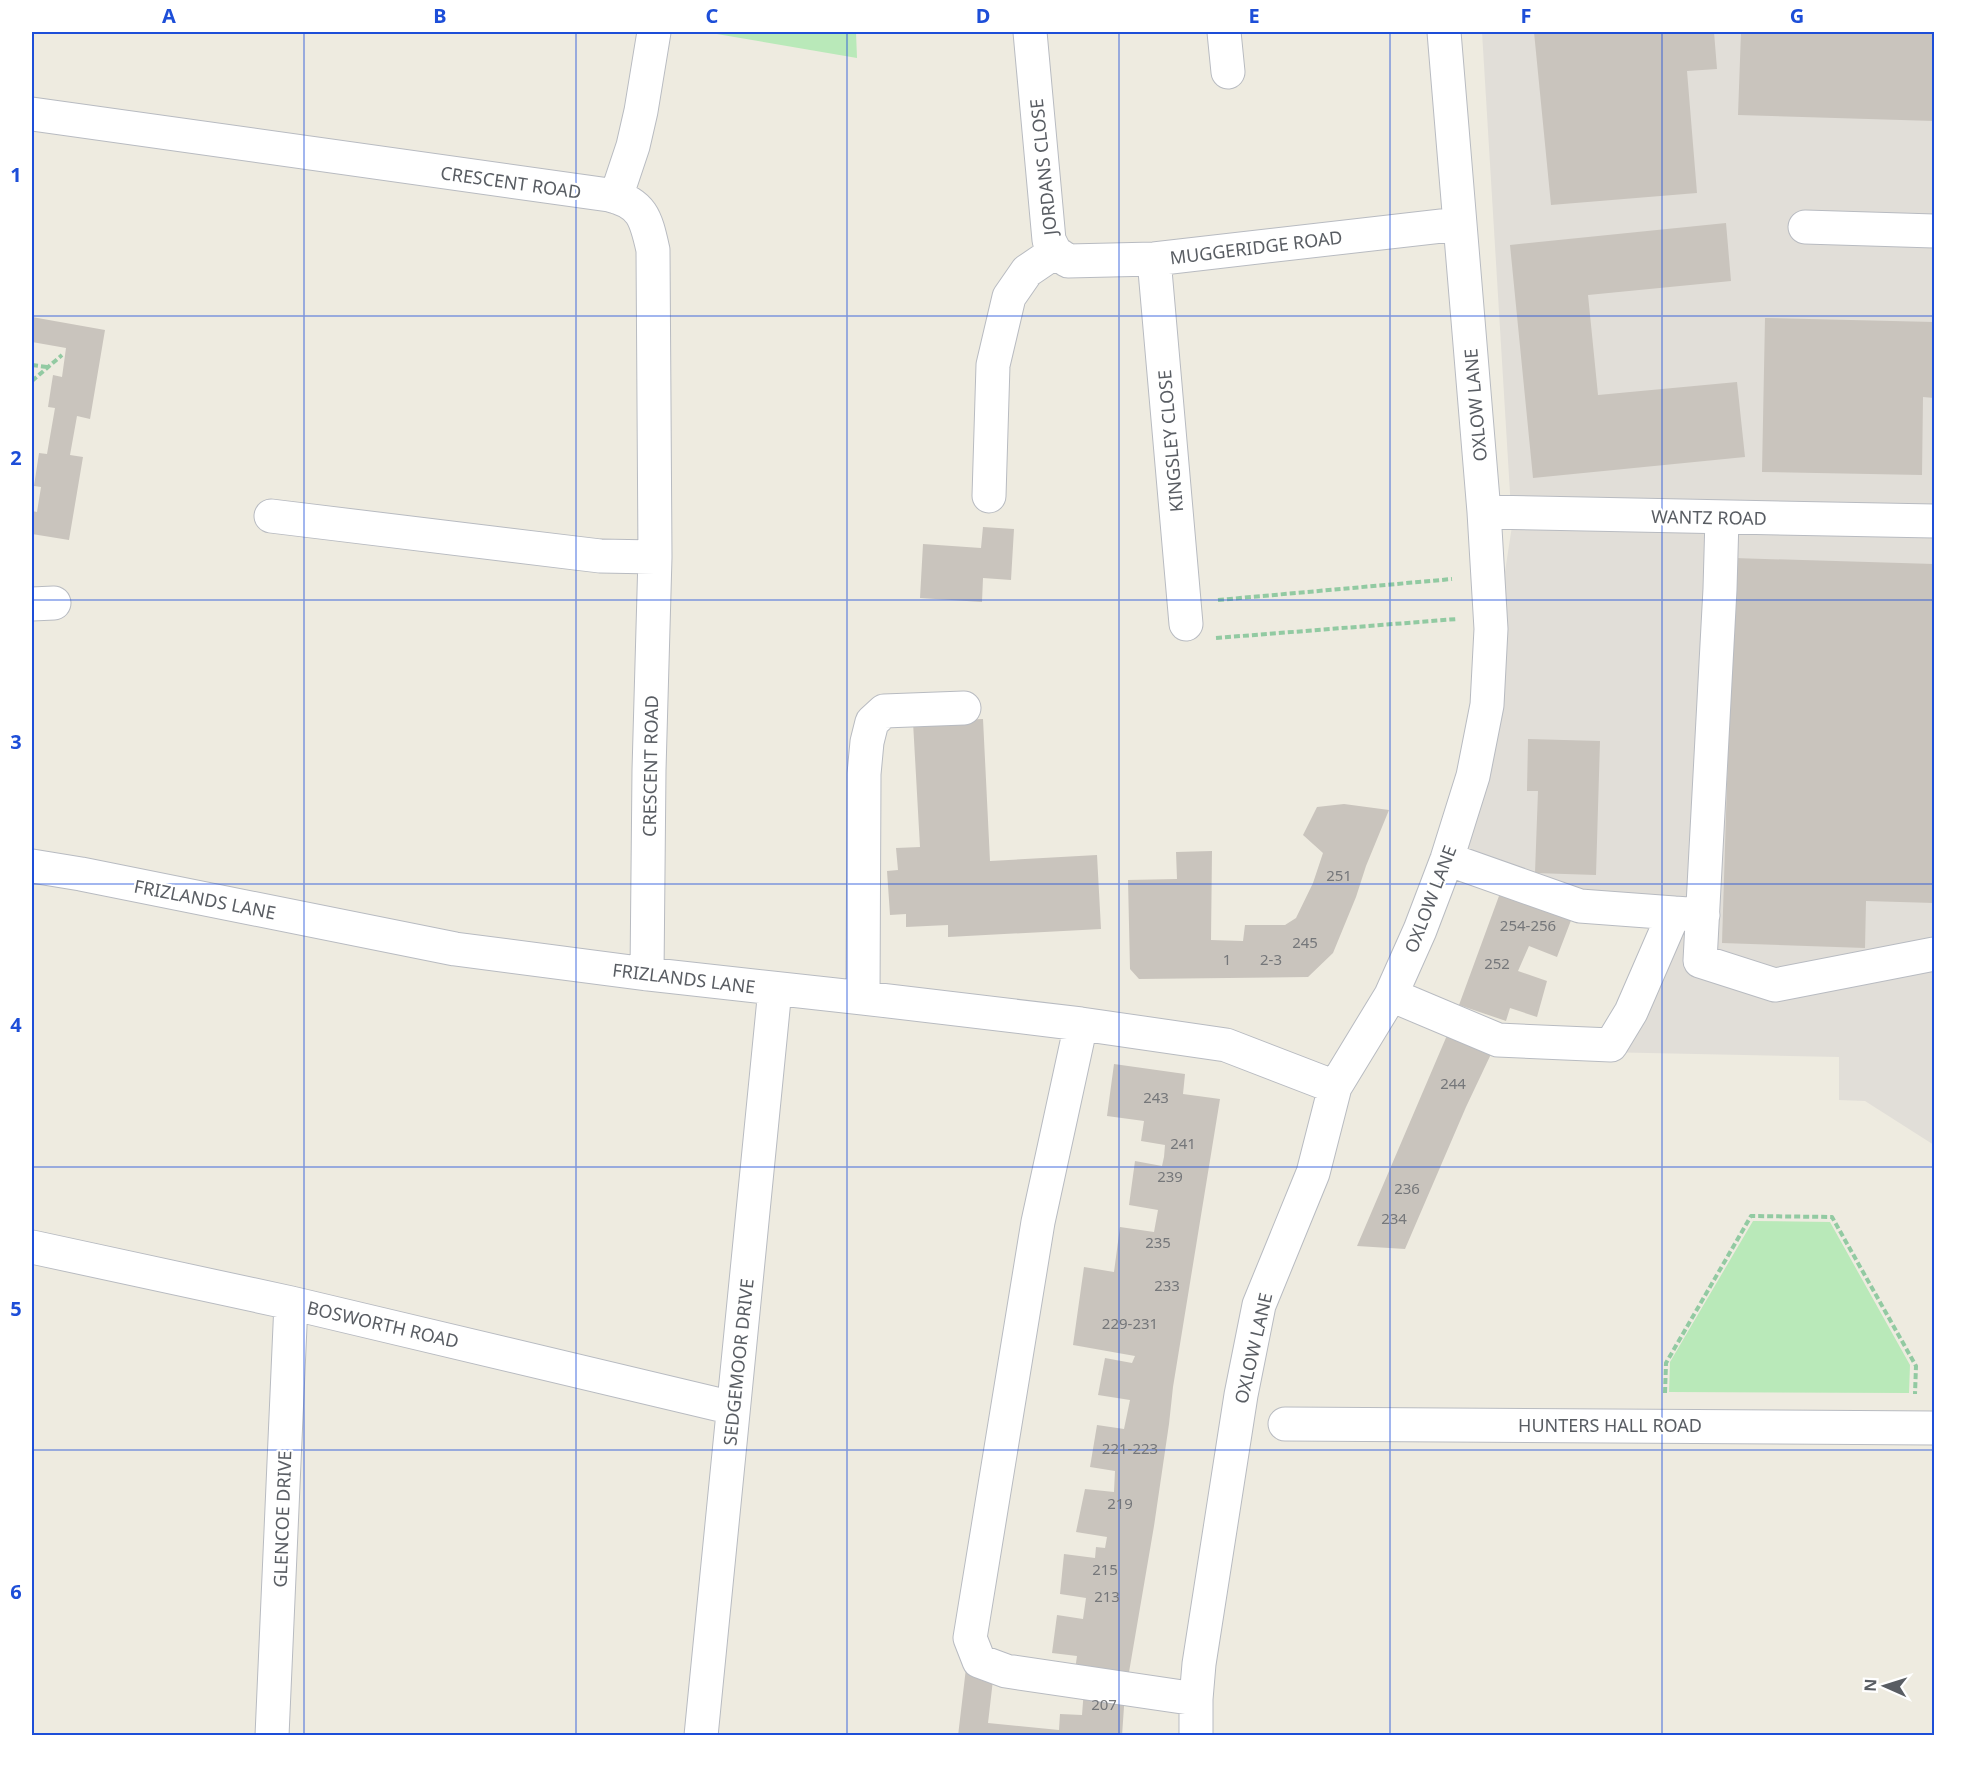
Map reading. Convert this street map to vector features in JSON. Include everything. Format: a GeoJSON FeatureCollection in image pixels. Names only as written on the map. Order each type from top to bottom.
{"type":"FeatureCollection","features":[{"type":"Feature","properties":{"kind":"street"},"geometry":{"type":"LineString","coordinates":[[616,197],[633,146],[654,32]]}},
{"type":"Feature","properties":{"kind":"street","name":"JORDANS CLOSE"},"geometry":{"type":"LineString","coordinates":[[990,496],[993,364],[1009,297],[1027,271],[1055,252],[1049,240],[1030,32]]}},
{"type":"Feature","properties":{"kind":"street"},"geometry":{"type":"LineString","coordinates":[[1224,32],[1228,72]]}},
{"type":"Feature","properties":{"kind":"street","name":"OXLOW LANE"},"geometry":{"type":"LineString","coordinates":[[1196,1736],[1199,1664],[1241,1395],[1259,1305],[1313,1173],[1335,1087],[1391,994],[1420,930],[1447,859],[1473,776],[1487,705],[1490,616],[1484,512],[1444,32]]}},
{"type":"Feature","properties":{"kind":"street","name":"CRESCENT ROAD"},"geometry":{"type":"LineString","coordinates":[[32,114],[616,197],[632,203],[647,223],[653,250],[655,557],[649,770],[647,975]]}},
{"type":"Feature","properties":{"kind":"street","name":"MUGGERIDGE ROAD"},"geometry":{"type":"LineString","coordinates":[[1055,252],[1068,261],[1154,259],[1459,224]]}},
{"type":"Feature","properties":{"kind":"street"},"geometry":{"type":"LineString","coordinates":[[1805,227],[1935,231]]}},
{"type":"Feature","properties":{"kind":"street","name":"KINGSLEY CLOSE"},"geometry":{"type":"LineString","coordinates":[[1154,259],[1185,613]]}},
{"type":"Feature","properties":{"kind":"street","name":"WANTZ ROAD"},"geometry":{"type":"LineString","coordinates":[[1484,512],[1935,521]]}},
{"type":"Feature","properties":{"kind":"street"},"geometry":{"type":"LineString","coordinates":[[271,516],[600,556],[655,557]]}},
{"type":"Feature","properties":{"kind":"street"},"geometry":{"type":"LineString","coordinates":[[1722,518],[1720,589],[1688,914],[1700,961],[1775,985],[1935,954]]}},
{"type":"Feature","properties":{"kind":"street"},"geometry":{"type":"LineString","coordinates":[[863,998],[864,774],[867,742],[872,722],[884,711],[964,708]]}},
{"type":"Feature","properties":{"kind":"street"},"geometry":{"type":"LineString","coordinates":[[1447,859],[1580,906],[1688,914]]}},
{"type":"Feature","properties":{"kind":"street","name":"FRIZLANDS LANE"},"geometry":{"type":"LineString","coordinates":[[32,866],[455,949],[647,975],[1081,1024],[1226,1045],[1335,1087]]}},
{"type":"Feature","properties":{"kind":"street"},"geometry":{"type":"LineString","coordinates":[[1391,994],[1498,1040],[1611,1045],[1688,914]]}},
{"type":"Feature","properties":{"kind":"street","name":"SEDGEMOOR DRIVE"},"geometry":{"type":"LineString","coordinates":[[701,1736],[775,989]]}},
{"type":"Feature","properties":{"kind":"street"},"geometry":{"type":"LineString","coordinates":[[1081,1024],[1038,1222],[970,1638],[979,1661],[1006,1671],[1196,1699]]}},
{"type":"Feature","properties":{"kind":"street","name":"BOSWORTH ROAD"},"geometry":{"type":"LineString","coordinates":[[32,1247],[291,1303],[733,1408]]}},
{"type":"Feature","properties":{"kind":"street","name":"GLENCOE DRIVE"},"geometry":{"type":"LineString","coordinates":[[272,1736],[291,1303]]}},
{"type":"Feature","properties":{"kind":"street","name":"HUNTERS HALL ROAD"},"geometry":{"type":"LineString","coordinates":[[1285,1424],[1925,1427]]}},
{"type":"Feature","properties":{"kind":"path"},"geometry":{"type":"LineString","coordinates":[[32,381],[62,355]]}},
{"type":"Feature","properties":{"kind":"path"},"geometry":{"type":"LineString","coordinates":[[32,365],[48,367]]}},
{"type":"Feature","properties":{"kind":"path"},"geometry":{"type":"LineString","coordinates":[[1488,575],[1185,613],[1187,640],[1490,616]]}},
{"type":"Feature","properties":{"kind":"path"},"geometry":{"type":"LineString","coordinates":[[1664,1425],[1666,1363],[1751,1216],[1832,1216],[1916,1366],[1925,1427]]}},
{"type":"Feature","properties":{"kind":"shaded area"},"geometry":{"type":"Polygon","coordinates":[[[1482,32],[1934,32],[1934,1145],[1865,1101],[1839,1100],[1839,1057],[1600,1052],[1669,900],[1556,892],[1461,858],[1512,526],[1482,32]]]}},
{"type":"Feature","properties":{"kind":"green space"},"geometry":{"type":"Polygon","coordinates":[[[705,32],[856,32],[857,58],[705,32]]]}},
{"type":"Feature","properties":{"kind":"green space"},"geometry":{"type":"Polygon","coordinates":[[[1753,1221],[1830,1222],[1910,1365],[1909,1393],[1669,1392],[1670,1362],[1753,1221]]]}},
{"type":"Feature","properties":{"kind":"building"},"geometry":{"type":"Polygon","coordinates":[[[1534,32],[1714,32],[1717,69],[1687,71],[1697,193],[1551,205],[1534,32]]]}},
{"type":"Feature","properties":{"kind":"building"},"geometry":{"type":"Polygon","coordinates":[[[1741,32],[1934,32],[1934,121],[1738,115],[1741,32]]]}},
{"type":"Feature","properties":{"kind":"building"},"geometry":{"type":"Polygon","coordinates":[[[1726,223],[1731,281],[1588,295],[1598,395],[1737,382],[1745,457],[1533,478],[1510,245],[1726,223]]]}},
{"type":"Feature","properties":{"kind":"building"},"geometry":{"type":"Polygon","coordinates":[[[32,317],[105,330],[90,419],[77,416],[70,455],[83,457],[69,540],[32,534],[32,511],[37,512],[41,487],[34,486],[39,453],[47,454],[55,408],[48,407],[53,375],[62,377],[66,348],[32,342],[32,317]]]}},
{"type":"Feature","properties":{"kind":"building"},"geometry":{"type":"Polygon","coordinates":[[[1765,318],[1934,322],[1934,398],[1923,397],[1922,475],[1762,472],[1765,318]]]}},
{"type":"Feature","properties":{"kind":"building"},"geometry":{"type":"Polygon","coordinates":[[[983,527],[1014,529],[1011,580],[983,578],[982,602],[920,598],[923,544],[981,548],[983,527]]]}},
{"type":"Feature","properties":{"kind":"building"},"geometry":{"type":"Polygon","coordinates":[[[1734,558],[1934,564],[1934,903],[1866,901],[1865,948],[1722,943],[1734,558]]]}},
{"type":"Feature","properties":{"kind":"building"},"geometry":{"type":"Polygon","coordinates":[[[983,719],[990,861],[1097,855],[1101,929],[948,937],[948,925],[906,927],[906,914],[890,915],[887,871],[898,870],[896,848],[920,847],[913,722],[983,719]]]}},
{"type":"Feature","properties":{"kind":"building"},"geometry":{"type":"Polygon","coordinates":[[[1528,739],[1600,741],[1596,875],[1535,873],[1538,791],[1527,791],[1528,739]]]}},
{"type":"Feature","properties":{"kind":"building"},"geometry":{"type":"Polygon","coordinates":[[[1344,804],[1389,810],[1333,953],[1308,977],[1139,979],[1130,969],[1128,880],[1177,879],[1176,852],[1212,851],[1211,940],[1243,941],[1245,925],[1285,925],[1296,918],[1313,883],[1323,853],[1303,835],[1317,807],[1344,804]]]}},
{"type":"Feature","properties":{"kind":"building"},"geometry":{"type":"Polygon","coordinates":[[[1503,885],[1575,910],[1557,957],[1529,946],[1518,971],[1547,981],[1537,1017],[1510,1008],[1506,1021],[1459,1005],[1503,885]]]}},
{"type":"Feature","properties":{"kind":"building"},"geometry":{"type":"Polygon","coordinates":[[[1448,1033],[1492,1052],[1405,1249],[1357,1246],[1448,1033]]]}},
{"type":"Feature","properties":{"kind":"building"},"geometry":{"type":"Polygon","coordinates":[[[1114,1064],[1185,1074],[1183,1094],[1220,1099],[1173,1387],[1154,1526],[1128,1678],[1075,1670],[1077,1656],[1052,1653],[1057,1615],[1083,1619],[1086,1598],[1060,1594],[1064,1554],[1095,1558],[1096,1547],[1105,1548],[1107,1537],[1076,1532],[1085,1489],[1114,1492],[1115,1471],[1090,1467],[1097,1425],[1124,1429],[1130,1400],[1098,1395],[1105,1358],[1132,1363],[1135,1356],[1073,1345],[1084,1267],[1114,1272],[1120,1227],[1154,1232],[1158,1210],[1129,1205],[1135,1161],[1162,1166],[1164,1157],[1165,1145],[1141,1141],[1144,1121],[1107,1116],[1114,1064]]]}},
{"type":"Feature","properties":{"kind":"building"},"geometry":{"type":"Polygon","coordinates":[[[966,1668],[994,1671],[988,1723],[1059,1730],[1060,1714],[1082,1715],[1084,1689],[1125,1692],[1122,1736],[958,1736],[966,1668]]]}}]}
